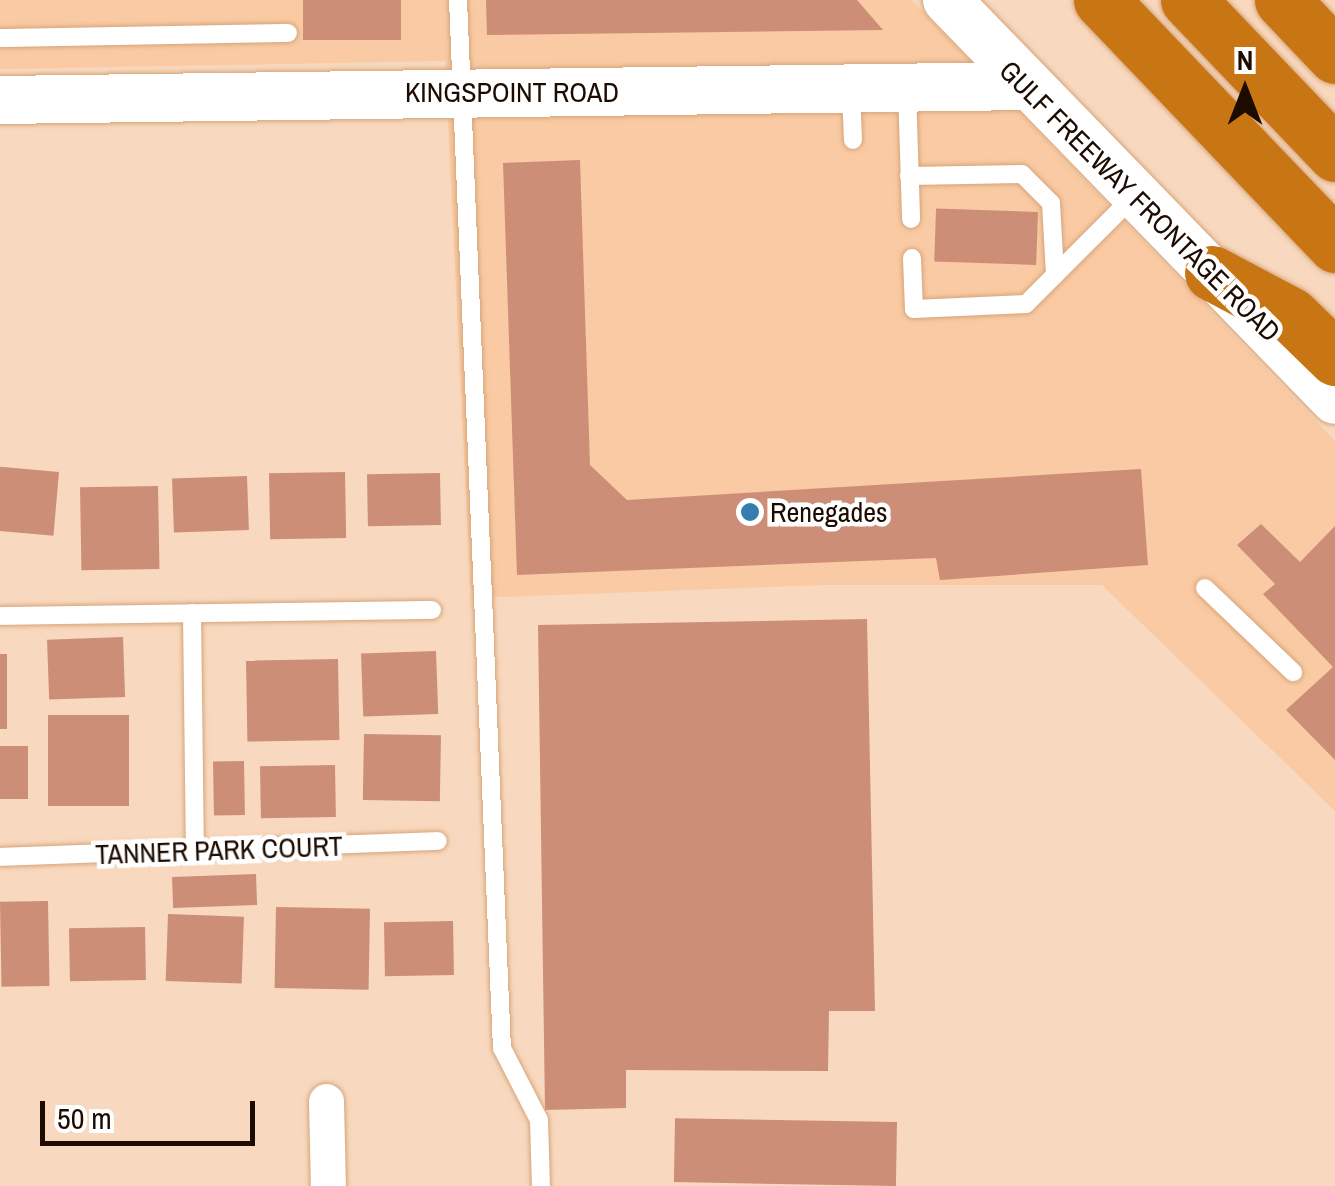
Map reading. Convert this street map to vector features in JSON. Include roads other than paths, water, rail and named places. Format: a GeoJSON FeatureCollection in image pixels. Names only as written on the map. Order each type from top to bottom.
{"type":"FeatureCollection","features":[{"type":"Feature","properties":{"kind":"highway"},"geometry":{"type":"LineString","coordinates":[[1101,0],[1335,246]]}},
{"type":"Feature","properties":{"kind":"highway"},"geometry":{"type":"LineString","coordinates":[[1188,0],[1335,154]]}},
{"type":"Feature","properties":{"kind":"highway"},"geometry":{"type":"LineString","coordinates":[[1282,0],[1335,56]]}},
{"type":"Feature","properties":{"kind":"highway"},"geometry":{"type":"LineString","coordinates":[[1212,273],[1291,316],[1335,358]]}},
{"type":"Feature","properties":{"kind":"street","name":"GULF FREEWAY FRONTAGE ROAD"},"geometry":{"type":"LineString","coordinates":[[947,0],[1025,86],[1335,400]]}},
{"type":"Feature","properties":{"kind":"street","name":"KINGSPOINT ROAD"},"geometry":{"type":"LineString","coordinates":[[0,100],[1025,86]]}},
{"type":"Feature","properties":{"kind":"street"},"geometry":{"type":"LineString","coordinates":[[326,1100],[328,1186]]}},
{"type":"Feature","properties":{"kind":"lane"},"geometry":{"type":"LineString","coordinates":[[458,0],[502,1048],[539,1120],[541,1186]]}},
{"type":"Feature","properties":{"kind":"lane"},"geometry":{"type":"LineString","coordinates":[[0,38],[288,33]]}},
{"type":"Feature","properties":{"kind":"lane"},"geometry":{"type":"LineString","coordinates":[[907,89],[911,218]]}},
{"type":"Feature","properties":{"kind":"lane"},"geometry":{"type":"LineString","coordinates":[[851,90],[853,140]]}},
{"type":"Feature","properties":{"kind":"lane"},"geometry":{"type":"LineString","coordinates":[[909,176],[1022,174],[1051,203],[1055,275]]}},
{"type":"Feature","properties":{"kind":"lane"},"geometry":{"type":"LineString","coordinates":[[912,258],[914,309],[1026,304],[1135,194]]}},
{"type":"Feature","properties":{"kind":"lane"},"geometry":{"type":"LineString","coordinates":[[1205,588],[1293,672]]}},
{"type":"Feature","properties":{"kind":"lane"},"geometry":{"type":"LineString","coordinates":[[0,616],[432,610]]}},
{"type":"Feature","properties":{"kind":"lane"},"geometry":{"type":"LineString","coordinates":[[192,613],[195,853]]}},
{"type":"Feature","properties":{"kind":"lane","name":"TANNER PARK COURT"},"geometry":{"type":"LineString","coordinates":[[0,856],[195,853],[438,841]]}},
{"type":"Feature","properties":{"kind":"place","name":"Renegades"},"geometry":{"type":"Point","coordinates":[750,512]}}]}
